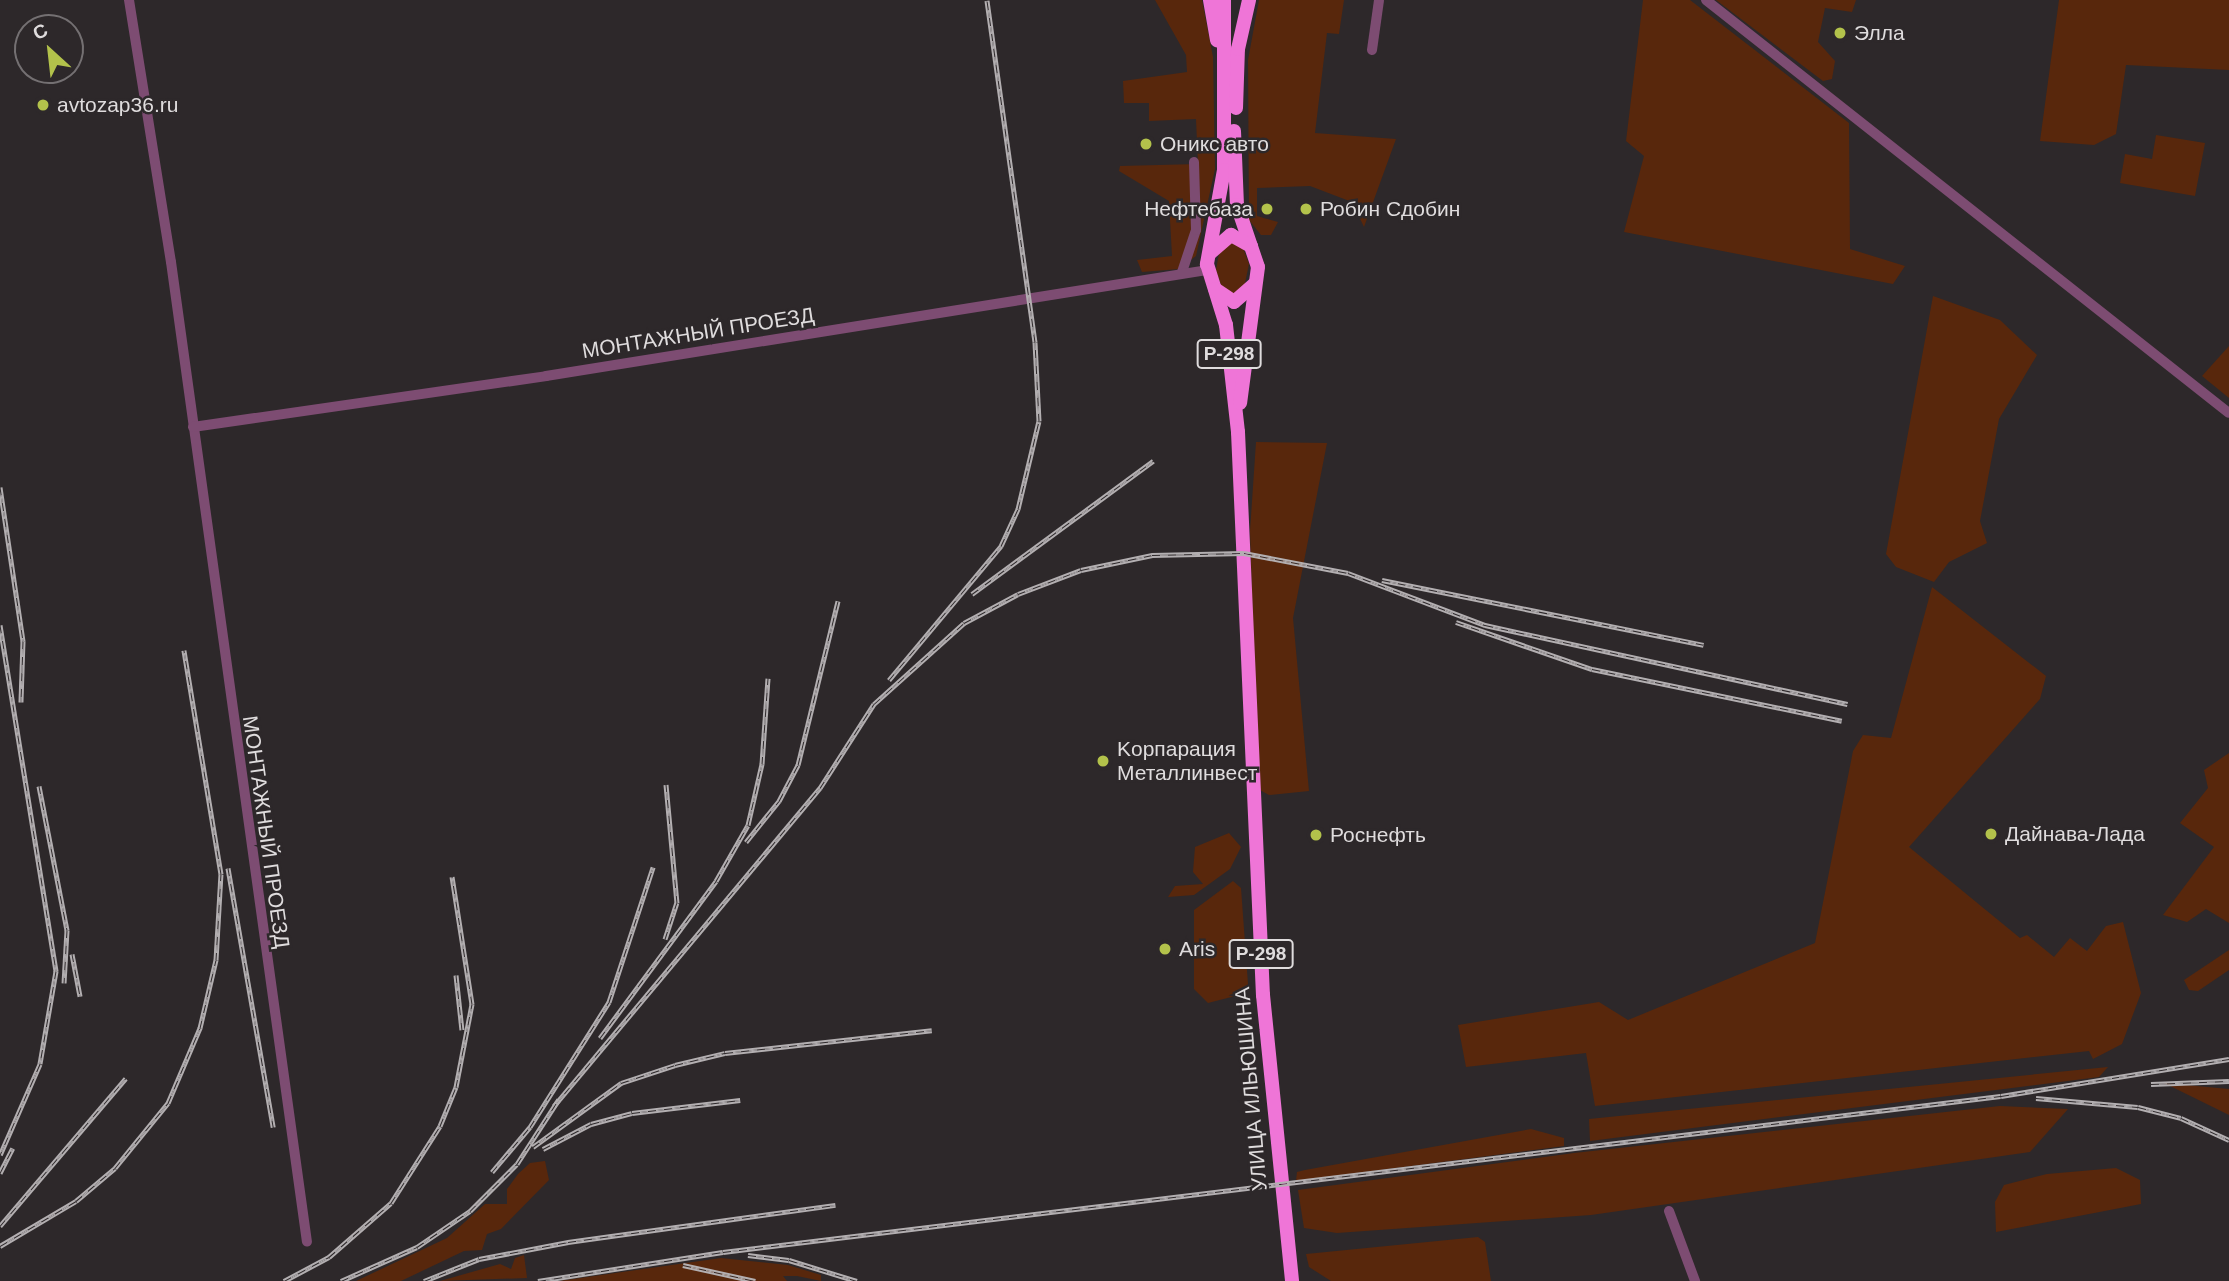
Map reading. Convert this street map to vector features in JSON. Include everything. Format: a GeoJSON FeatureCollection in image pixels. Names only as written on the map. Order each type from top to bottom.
{"type":"FeatureCollection","features":[{"type":"Feature","properties":{"kind":"highway"},"geometry":{"type":"LineString","coordinates":[[1210,0],[1230,148]]}},
{"type":"Feature","properties":{"kind":"highway","name":"Р-298"},"geometry":{"type":"LineString","coordinates":[[1224,0],[1230,148]]}},
{"type":"Feature","properties":{"kind":"highway","name":"Р-298"},"geometry":{"type":"LineString","coordinates":[[1230,0],[1230,167],[1239,213],[1252,247],[1257,279],[1238,432]]}},
{"type":"Feature","properties":{"kind":"highway","name":"Р-298"},"geometry":{"type":"LineString","coordinates":[[1230,148],[1238,49],[1250,0]]}},
{"type":"Feature","properties":{"kind":"highway","name":"Р-298"},"geometry":{"type":"LineString","coordinates":[[1230,167],[1208,270],[1226,325],[1238,432]]}},
{"type":"Feature","properties":{"kind":"highway"},"geometry":{"type":"LineString","coordinates":[[1252,247],[1238,236],[1228,235],[1208,270],[1220,296],[1234,302],[1248,295],[1257,279]]}},
{"type":"Feature","properties":{"kind":"highway","name":"УЛИЦА ИЛЬЮШИНА"},"geometry":{"type":"LineString","coordinates":[[1238,432],[1263,995],[1292,1281]]}},
{"type":"Feature","properties":{"kind":"street","name":"МОНТАЖНЫЙ ПРОЕЗД"},"geometry":{"type":"LineString","coordinates":[[129,0],[193,427],[307,1242]]}},
{"type":"Feature","properties":{"kind":"street"},"geometry":{"type":"LineString","coordinates":[[1372,50],[1379,0]]}},
{"type":"Feature","properties":{"kind":"street"},"geometry":{"type":"LineString","coordinates":[[1706,0],[2229,413]]}},
{"type":"Feature","properties":{"kind":"street"},"geometry":{"type":"LineString","coordinates":[[1182,272],[1196,230],[1194,162]]}},
{"type":"Feature","properties":{"kind":"street","name":"МОНТАЖНЫЙ ПРОЕЗД"},"geometry":{"type":"LineString","coordinates":[[193,427],[546,376],[1182,272],[1208,270]]}},
{"type":"Feature","properties":{"kind":"street"},"geometry":{"type":"LineString","coordinates":[[1669,1211],[1695,1281]]}},
{"type":"Feature","properties":{"kind":"shaded area"},"geometry":{"type":"Polygon","coordinates":[[[1155,0],[1202,0],[1213,57],[1215,169],[1196,256],[1179,269],[1142,272],[1137,260],[1172,256],[1169,201],[1119,171],[1120,166],[1198,164],[1196,119],[1149,121],[1149,103],[1124,103],[1123,81],[1187,72],[1186,55],[1155,0]]]}},
{"type":"Feature","properties":{"kind":"shaded area"},"geometry":{"type":"Polygon","coordinates":[[[1259,0],[1344,0],[1339,34],[1327,33],[1315,133],[1396,139],[1364,227],[1352,202],[1310,186],[1257,188],[1257,216],[1278,222],[1271,235],[1261,235],[1249,220],[1248,60],[1259,0]]]}},
{"type":"Feature","properties":{"kind":"shaded area"},"geometry":{"type":"Polygon","coordinates":[[[1643,0],[1690,0],[1849,123],[1850,249],[1905,266],[1893,284],[1624,232],[1644,156],[1626,141],[1643,0]]]}},
{"type":"Feature","properties":{"kind":"shaded area"},"geometry":{"type":"Polygon","coordinates":[[[1716,0],[1856,0],[1852,12],[1825,8],[1818,42],[1835,61],[1832,79],[1823,81],[1716,0]]]}},
{"type":"Feature","properties":{"kind":"shaded area"},"geometry":{"type":"Polygon","coordinates":[[[2059,0],[2229,0],[2229,70],[2126,65],[2116,134],[2094,145],[2040,141],[2059,0]]]}},
{"type":"Feature","properties":{"kind":"shaded area"},"geometry":{"type":"Polygon","coordinates":[[[2156,135],[2205,143],[2195,196],[2120,183],[2125,154],[2152,159],[2156,135]]]}},
{"type":"Feature","properties":{"kind":"shaded area"},"geometry":{"type":"Polygon","coordinates":[[[1231,240],[1243,248],[1249,264],[1244,288],[1233,294],[1222,288],[1216,270],[1220,248],[1231,240]]]}},
{"type":"Feature","properties":{"kind":"shaded area"},"geometry":{"type":"Polygon","coordinates":[[[1933,296],[2000,320],[2037,355],[1999,419],[1980,521],[1987,543],[1949,562],[1934,582],[1896,567],[1886,554],[1933,296]]]}},
{"type":"Feature","properties":{"kind":"shaded area"},"geometry":{"type":"Polygon","coordinates":[[[2229,346],[2229,398],[2202,376],[2229,346]]]}},
{"type":"Feature","properties":{"kind":"shaded area"},"geometry":{"type":"Polygon","coordinates":[[[1256,442],[1327,443],[1293,618],[1309,791],[1269,795],[1258,789],[1250,531],[1256,442]]]}},
{"type":"Feature","properties":{"kind":"shaded area"},"geometry":{"type":"Polygon","coordinates":[[[1932,587],[2046,676],[2040,699],[1909,847],[2020,938],[2027,935],[2054,957],[2070,938],[2087,951],[2106,926],[2123,922],[2141,993],[2122,1044],[2093,1059],[2089,1051],[1595,1106],[1586,1053],[1466,1067],[1458,1025],[1599,1002],[1628,1020],[1815,943],[1853,751],[1863,735],[1891,738],[1932,587]]]}},
{"type":"Feature","properties":{"kind":"shaded area"},"geometry":{"type":"Polygon","coordinates":[[[2229,753],[2229,923],[2206,909],[2187,922],[2163,915],[2214,847],[2180,823],[2208,788],[2204,770],[2229,753]]]}},
{"type":"Feature","properties":{"kind":"shaded area"},"geometry":{"type":"Polygon","coordinates":[[[1229,833],[1241,847],[1230,869],[1194,895],[1168,897],[1175,886],[1203,884],[1193,872],[1195,847],[1229,833]]]}},
{"type":"Feature","properties":{"kind":"shaded area"},"geometry":{"type":"Polygon","coordinates":[[[1233,881],[1241,888],[1248,984],[1243,994],[1208,1003],[1194,989],[1194,910],[1233,881]]]}},
{"type":"Feature","properties":{"kind":"shaded area"},"geometry":{"type":"Polygon","coordinates":[[[2229,950],[2229,970],[2198,991],[2189,990],[2184,980],[2229,950]]]}},
{"type":"Feature","properties":{"kind":"shaded area"},"geometry":{"type":"Polygon","coordinates":[[[2108,1067],[2099,1077],[1590,1141],[1589,1119],[2108,1067]]]}},
{"type":"Feature","properties":{"kind":"shaded area"},"geometry":{"type":"Polygon","coordinates":[[[2164,1083],[2229,1089],[2229,1115],[2164,1083]]]}},
{"type":"Feature","properties":{"kind":"shaded area"},"geometry":{"type":"Polygon","coordinates":[[[2000,1106],[2068,1109],[2030,1152],[1591,1215],[1337,1233],[1304,1228],[1298,1190],[1574,1153],[2000,1106]]]}},
{"type":"Feature","properties":{"kind":"shaded area"},"geometry":{"type":"Polygon","coordinates":[[[1531,1129],[1564,1138],[1564,1146],[1296,1181],[1297,1172],[1305,1170],[1531,1129]]]}},
{"type":"Feature","properties":{"kind":"shaded area"},"geometry":{"type":"Polygon","coordinates":[[[545,1161],[549,1180],[501,1229],[487,1234],[482,1250],[464,1251],[401,1281],[356,1281],[447,1238],[485,1204],[507,1204],[507,1189],[518,1174],[530,1163],[545,1161]]]}},
{"type":"Feature","properties":{"kind":"shaded area"},"geometry":{"type":"Polygon","coordinates":[[[2116,1168],[2140,1180],[2141,1204],[1996,1232],[1995,1202],[2004,1185],[2047,1174],[2116,1168]]]}},
{"type":"Feature","properties":{"kind":"shaded area"},"geometry":{"type":"Polygon","coordinates":[[[1478,1237],[1485,1242],[1491,1281],[1331,1281],[1309,1267],[1306,1254],[1478,1237]]]}},
{"type":"Feature","properties":{"kind":"shaded area"},"geometry":{"type":"Polygon","coordinates":[[[524,1255],[527,1278],[440,1281],[500,1264],[511,1269],[515,1258],[524,1255]]]}},
{"type":"Feature","properties":{"kind":"shaded area"},"geometry":{"type":"Polygon","coordinates":[[[721,1258],[788,1265],[821,1275],[821,1281],[783,1276],[787,1281],[559,1281],[721,1258]]]}},
{"type":"Feature","properties":{"kind":"railway"},"geometry":{"type":"LineString","coordinates":[[889,680],[1001,546],[1018,509],[1039,421],[1035,342],[987,0]]}},
{"type":"Feature","properties":{"kind":"railway"},"geometry":{"type":"LineString","coordinates":[[972,594],[1153,461]]}},
{"type":"Feature","properties":{"kind":"railway"},"geometry":{"type":"LineString","coordinates":[[0,487],[23,641],[21,702]]}},
{"type":"Feature","properties":{"kind":"railway"},"geometry":{"type":"LineString","coordinates":[[554,1106],[820,788],[874,704],[964,623],[1018,594],[1081,570],[1152,555],[1244,553],[1348,573],[1485,625],[1847,704]]}},
{"type":"Feature","properties":{"kind":"railway"},"geometry":{"type":"LineString","coordinates":[[1382,580],[1704,645]]}},
{"type":"Feature","properties":{"kind":"railway"},"geometry":{"type":"LineString","coordinates":[[746,842],[779,801],[798,765],[838,601]]}},
{"type":"Feature","properties":{"kind":"railway"},"geometry":{"type":"LineString","coordinates":[[1456,622],[1592,669],[1842,721]]}},
{"type":"Feature","properties":{"kind":"railway"},"geometry":{"type":"LineString","coordinates":[[0,625],[56,971],[40,1064],[0,1155]]}},
{"type":"Feature","properties":{"kind":"railway"},"geometry":{"type":"LineString","coordinates":[[0,1246],[76,1201],[115,1168],[168,1103],[200,1028],[216,960],[221,874],[184,650]]}},
{"type":"Feature","properties":{"kind":"railway"},"geometry":{"type":"LineString","coordinates":[[600,1038],[716,881],[748,825],[762,764],[768,678]]}},
{"type":"Feature","properties":{"kind":"railway"},"geometry":{"type":"LineString","coordinates":[[665,939],[677,903],[666,785]]}},
{"type":"Feature","properties":{"kind":"railway"},"geometry":{"type":"LineString","coordinates":[[39,786],[67,930],[64,983]]}},
{"type":"Feature","properties":{"kind":"railway"},"geometry":{"type":"LineString","coordinates":[[492,1172],[530,1127],[609,1002],[653,867]]}},
{"type":"Feature","properties":{"kind":"railway"},"geometry":{"type":"LineString","coordinates":[[228,868],[273,1127]]}},
{"type":"Feature","properties":{"kind":"railway"},"geometry":{"type":"LineString","coordinates":[[284,1281],[329,1257],[391,1203],[440,1126],[456,1087],[472,1004],[452,877]]}},
{"type":"Feature","properties":{"kind":"railway"},"geometry":{"type":"LineString","coordinates":[[72,954],[80,996]]}},
{"type":"Feature","properties":{"kind":"railway"},"geometry":{"type":"LineString","coordinates":[[456,975],[462,1030]]}},
{"type":"Feature","properties":{"kind":"railway"},"geometry":{"type":"LineString","coordinates":[[533,1147],[621,1083],[675,1065],[725,1053],[932,1030]]}},
{"type":"Feature","properties":{"kind":"railway"},"geometry":{"type":"LineString","coordinates":[[538,1281],[723,1252],[2001,1096],[2229,1059]]}},
{"type":"Feature","properties":{"kind":"railway"},"geometry":{"type":"LineString","coordinates":[[0,1226],[126,1078]]}},
{"type":"Feature","properties":{"kind":"railway"},"geometry":{"type":"LineString","coordinates":[[2151,1084],[2229,1081]]}},
{"type":"Feature","properties":{"kind":"railway"},"geometry":{"type":"LineString","coordinates":[[2036,1098],[2138,1107],[2181,1118],[2229,1140]]}},
{"type":"Feature","properties":{"kind":"railway"},"geometry":{"type":"LineString","coordinates":[[341,1281],[417,1247],[470,1211],[517,1164],[559,1099]]}},
{"type":"Feature","properties":{"kind":"railway"},"geometry":{"type":"LineString","coordinates":[[543,1149],[591,1124],[632,1113],[740,1100]]}},
{"type":"Feature","properties":{"kind":"railway"},"geometry":{"type":"LineString","coordinates":[[0,1173],[13,1148]]}},
{"type":"Feature","properties":{"kind":"railway"},"geometry":{"type":"LineString","coordinates":[[424,1281],[479,1259],[568,1242],[835,1205]]}},
{"type":"Feature","properties":{"kind":"railway"},"geometry":{"type":"LineString","coordinates":[[748,1255],[789,1260],[857,1281]]}},
{"type":"Feature","properties":{"kind":"railway"},"geometry":{"type":"LineString","coordinates":[[683,1265],[755,1281]]}},
{"type":"Feature","properties":{"kind":"place","name":"Элла"},"geometry":{"type":"Point","coordinates":[1840,33]}},
{"type":"Feature","properties":{"kind":"place","name":"avtozap36.ru"},"geometry":{"type":"Point","coordinates":[43,105]}},
{"type":"Feature","properties":{"kind":"place","name":"Оникс авто"},"geometry":{"type":"Point","coordinates":[1146,144]}},
{"type":"Feature","properties":{"kind":"place","name":"Нефтебаза"},"geometry":{"type":"Point","coordinates":[1267,209]}},
{"type":"Feature","properties":{"kind":"place","name":"Робин Сдобин"},"geometry":{"type":"Point","coordinates":[1306,209]}},
{"type":"Feature","properties":{"kind":"place","name":"Kорпарация Металлинвест"},"geometry":{"type":"Point","coordinates":[1103,761]}},
{"type":"Feature","properties":{"kind":"place","name":"Дайнава-Лада"},"geometry":{"type":"Point","coordinates":[1991,834]}},
{"type":"Feature","properties":{"kind":"place","name":"Роснефть"},"geometry":{"type":"Point","coordinates":[1316,835]}},
{"type":"Feature","properties":{"kind":"place","name":"Aris"},"geometry":{"type":"Point","coordinates":[1165,949]}}]}
